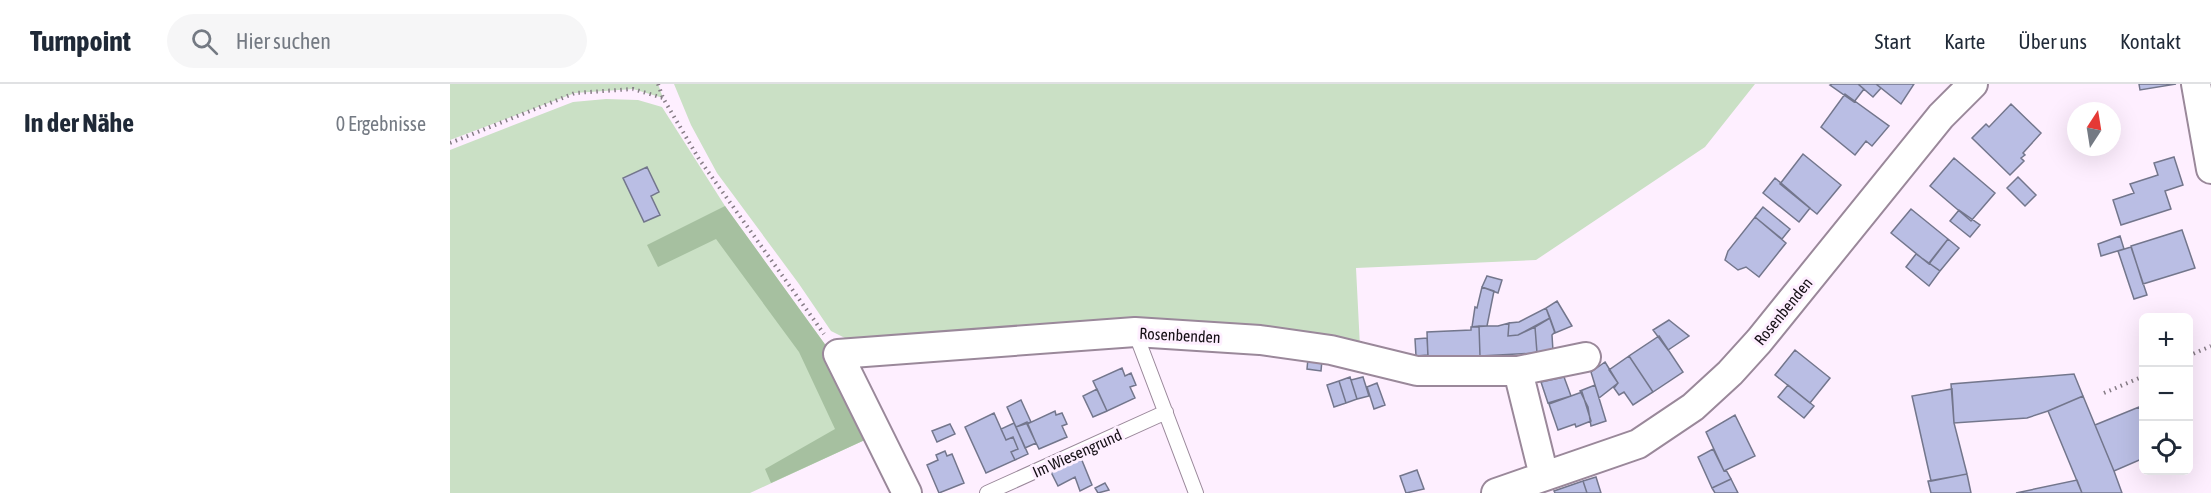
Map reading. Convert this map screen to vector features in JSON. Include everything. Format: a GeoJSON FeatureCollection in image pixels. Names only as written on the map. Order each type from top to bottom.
{"type":"FeatureCollection","features":[{"type":"Feature","properties":{"kind":"street","name":"Rosenbenden"},"geometry":{"type":"LineString","coordinates":[[1496,493],[1638,444],[1693,407],[1730,373],[1759,341],[1941,116],[1973,84]]}},
{"type":"Feature","properties":{"kind":"street"},"geometry":{"type":"LineString","coordinates":[[2196,84],[2211,169]]}},
{"type":"Feature","properties":{"kind":"street","name":"Rosenbenden"},"geometry":{"type":"LineString","coordinates":[[838,354],[1135,332],[1260,340],[1331,350],[1417,371],[1518,371],[1586,357]]}},
{"type":"Feature","properties":{"kind":"street"},"geometry":{"type":"LineString","coordinates":[[838,354],[907,493]]}},
{"type":"Feature","properties":{"kind":"street"},"geometry":{"type":"LineString","coordinates":[[1518,371],[1544,476]]}},
{"type":"Feature","properties":{"kind":"lane"},"geometry":{"type":"LineString","coordinates":[[1135,332],[1196,493]]}},
{"type":"Feature","properties":{"kind":"lane","name":"Im Wiesengrund"},"geometry":{"type":"LineString","coordinates":[[987,493],[1166,412]]}},
{"type":"Feature","properties":{"kind":"path"},"geometry":{"type":"LineString","coordinates":[[658,84],[663,98],[699,159],[838,354]]}},
{"type":"Feature","properties":{"kind":"path"},"geometry":{"type":"LineString","coordinates":[[450,143],[575,93],[633,88],[663,98]]}},
{"type":"Feature","properties":{"kind":"path"},"geometry":{"type":"LineString","coordinates":[[2193,354],[2211,346]]}},
{"type":"Feature","properties":{"kind":"path"},"geometry":{"type":"LineString","coordinates":[[2104,393],[2139,378]]}},
{"type":"Feature","properties":{"kind":"green space"},"geometry":{"type":"Polygon","coordinates":[[[450,84],[658,84],[663,98],[633,89],[575,93],[450,140],[450,84]]]}},
{"type":"Feature","properties":{"kind":"green space"},"geometry":{"type":"Polygon","coordinates":[[[674,84],[1755,84],[1705,147],[1536,260],[1356,268],[1360,347],[855,343],[831,331],[717,173],[691,125],[674,84]]]}},
{"type":"Feature","properties":{"kind":"green space"},"geometry":{"type":"Polygon","coordinates":[[[606,99],[638,100],[662,107],[725,206],[832,354],[867,439],[750,493],[450,493],[450,150],[573,102],[606,99]]]}},
{"type":"Feature","properties":{"kind":"green space"},"geometry":{"type":"Polygon","coordinates":[[[725,206],[832,354],[867,439],[771,483],[765,469],[835,429],[799,352],[716,239],[658,267],[647,245],[725,206]]]}},
{"type":"Feature","properties":{"kind":"building"},"geometry":{"type":"Polygon","coordinates":[[[1858,84],[1864,89],[1854,102],[1830,85],[1858,84]]]}},
{"type":"Feature","properties":{"kind":"building"},"geometry":{"type":"Polygon","coordinates":[[[1858,84],[1876,84],[1881,88],[1873,97],[1858,84]]]}},
{"type":"Feature","properties":{"kind":"building"},"geometry":{"type":"Polygon","coordinates":[[[1876,84],[1914,84],[1901,104],[1876,84]]]}},
{"type":"Feature","properties":{"kind":"building"},"geometry":{"type":"Polygon","coordinates":[[[2139,84],[2176,84],[2140,90],[2139,84]]]}},
{"type":"Feature","properties":{"kind":"building"},"geometry":{"type":"Polygon","coordinates":[[[1845,94],[1889,126],[1872,146],[1866,141],[1855,155],[1821,127],[1845,94]]]}},
{"type":"Feature","properties":{"kind":"building"},"geometry":{"type":"Polygon","coordinates":[[[2011,104],[2041,133],[2023,153],[2025,155],[2021,158],[2024,161],[2010,175],[1972,138],[1986,124],[1989,127],[2011,104]]]}},
{"type":"Feature","properties":{"kind":"building"},"geometry":{"type":"Polygon","coordinates":[[[1803,154],[1841,185],[1817,214],[1780,184],[1803,154]]]}},
{"type":"Feature","properties":{"kind":"building"},"geometry":{"type":"Polygon","coordinates":[[[2174,157],[2183,185],[2165,191],[2171,209],[2121,225],[2113,200],[2134,193],[2130,184],[2158,175],[2154,163],[2174,157]]]}},
{"type":"Feature","properties":{"kind":"building"},"geometry":{"type":"Polygon","coordinates":[[[1954,158],[1995,193],[1971,221],[1930,186],[1954,158]]]}},
{"type":"Feature","properties":{"kind":"building"},"geometry":{"type":"Polygon","coordinates":[[[647,167],[659,192],[651,196],[660,215],[644,222],[623,178],[647,167]]]}},
{"type":"Feature","properties":{"kind":"building"},"geometry":{"type":"Polygon","coordinates":[[[2018,177],[2036,195],[2025,206],[2007,188],[2018,177]]]}},
{"type":"Feature","properties":{"kind":"building"},"geometry":{"type":"Polygon","coordinates":[[[1775,178],[1810,208],[1799,222],[1763,193],[1775,178]]]}},
{"type":"Feature","properties":{"kind":"building"},"geometry":{"type":"Polygon","coordinates":[[[1763,207],[1790,229],[1782,239],[1755,217],[1763,207]]]}},
{"type":"Feature","properties":{"kind":"building"},"geometry":{"type":"Polygon","coordinates":[[[1911,209],[1948,239],[1929,264],[1891,233],[1911,209]]]}},
{"type":"Feature","properties":{"kind":"building"},"geometry":{"type":"Polygon","coordinates":[[[1959,210],[1980,225],[1970,237],[1950,221],[1959,210]]]}},
{"type":"Feature","properties":{"kind":"building"},"geometry":{"type":"Polygon","coordinates":[[[1755,217],[1786,243],[1759,277],[1746,267],[1738,270],[1725,260],[1728,251],[1755,217]]]}},
{"type":"Feature","properties":{"kind":"building"},"geometry":{"type":"Polygon","coordinates":[[[2182,230],[2195,268],[2143,284],[2131,246],[2182,230]]]}},
{"type":"Feature","properties":{"kind":"building"},"geometry":{"type":"Polygon","coordinates":[[[2120,236],[2124,249],[2101,256],[2098,244],[2120,236]]]}},
{"type":"Feature","properties":{"kind":"building"},"geometry":{"type":"Polygon","coordinates":[[[1948,239],[1959,248],[1940,271],[1929,263],[1948,239]]]}},
{"type":"Feature","properties":{"kind":"building"},"geometry":{"type":"Polygon","coordinates":[[[2131,247],[2147,295],[2134,299],[2118,251],[2131,247]]]}},
{"type":"Feature","properties":{"kind":"building"},"geometry":{"type":"Polygon","coordinates":[[[1916,254],[1940,271],[1929,286],[1906,267],[1916,254]]]}},
{"type":"Feature","properties":{"kind":"building"},"geometry":{"type":"Polygon","coordinates":[[[1487,276],[1502,280],[1498,293],[1482,287],[1487,276]]]}},
{"type":"Feature","properties":{"kind":"building"},"geometry":{"type":"Polygon","coordinates":[[[1482,287],[1494,291],[1487,326],[1472,327],[1475,307],[1477,308],[1482,287]]]}},
{"type":"Feature","properties":{"kind":"building"},"geometry":{"type":"Polygon","coordinates":[[[1557,301],[1572,326],[1555,333],[1546,308],[1557,301]]]}},
{"type":"Feature","properties":{"kind":"building"},"geometry":{"type":"Polygon","coordinates":[[[1546,308],[1550,318],[1518,335],[1508,336],[1509,323],[1519,322],[1546,308]]]}},
{"type":"Feature","properties":{"kind":"building"},"geometry":{"type":"Polygon","coordinates":[[[1550,318],[1555,332],[1552,335],[1553,351],[1537,353],[1535,327],[1550,318]]]}},
{"type":"Feature","properties":{"kind":"building"},"geometry":{"type":"Polygon","coordinates":[[[1669,320],[1689,336],[1668,350],[1653,330],[1669,320]]]}},
{"type":"Feature","properties":{"kind":"building"},"geometry":{"type":"Polygon","coordinates":[[[1509,323],[1508,336],[1518,335],[1535,327],[1537,353],[1480,356],[1479,326],[1498,326],[1509,323]]]}},
{"type":"Feature","properties":{"kind":"building"},"geometry":{"type":"Polygon","coordinates":[[[1479,326],[1480,356],[1428,359],[1427,332],[1471,330],[1471,327],[1479,326]]]}},
{"type":"Feature","properties":{"kind":"building"},"geometry":{"type":"Polygon","coordinates":[[[1659,336],[1683,372],[1653,392],[1629,356],[1659,336]]]}},
{"type":"Feature","properties":{"kind":"building"},"geometry":{"type":"Polygon","coordinates":[[[1427,338],[1428,355],[1416,356],[1415,339],[1427,338]]]}},
{"type":"Feature","properties":{"kind":"building"},"geometry":{"type":"Polygon","coordinates":[[[1795,350],[1830,378],[1810,403],[1775,375],[1795,350]]]}},
{"type":"Feature","properties":{"kind":"building"},"geometry":{"type":"Polygon","coordinates":[[[1629,356],[1653,392],[1633,405],[1624,392],[1619,395],[1614,388],[1618,383],[1609,370],[1629,356]]]}},
{"type":"Feature","properties":{"kind":"building"},"geometry":{"type":"Polygon","coordinates":[[[1308,358],[1322,360],[1321,371],[1307,369],[1308,358]]]}},
{"type":"Feature","properties":{"kind":"building"},"geometry":{"type":"Polygon","coordinates":[[[1605,362],[1618,383],[1599,398],[1591,372],[1605,362]]]}},
{"type":"Feature","properties":{"kind":"building"},"geometry":{"type":"Polygon","coordinates":[[[1122,368],[1125,376],[1131,373],[1136,385],[1130,387],[1135,398],[1107,411],[1093,381],[1122,368]]]}},
{"type":"Feature","properties":{"kind":"building"},"geometry":{"type":"Polygon","coordinates":[[[2074,374],[2083,396],[2048,411],[2027,418],[1954,423],[1951,384],[2074,374]]]}},
{"type":"Feature","properties":{"kind":"building"},"geometry":{"type":"Polygon","coordinates":[[[1350,377],[1357,399],[1346,403],[1339,381],[1350,377]]]}},
{"type":"Feature","properties":{"kind":"building"},"geometry":{"type":"Polygon","coordinates":[[[1363,377],[1369,396],[1357,399],[1351,380],[1363,377]]]}},
{"type":"Feature","properties":{"kind":"building"},"geometry":{"type":"Polygon","coordinates":[[[1564,377],[1571,396],[1548,403],[1541,382],[1564,377]]]}},
{"type":"Feature","properties":{"kind":"building"},"geometry":{"type":"Polygon","coordinates":[[[1339,381],[1346,403],[1334,407],[1327,385],[1339,381]]]}},
{"type":"Feature","properties":{"kind":"building"},"geometry":{"type":"Polygon","coordinates":[[[1377,383],[1385,405],[1374,409],[1367,387],[1377,383]]]}},
{"type":"Feature","properties":{"kind":"building"},"geometry":{"type":"Polygon","coordinates":[[[1595,385],[1606,421],[1591,426],[1588,407],[1580,391],[1595,385]]]}},
{"type":"Feature","properties":{"kind":"building"},"geometry":{"type":"Polygon","coordinates":[[[1788,385],[1814,406],[1804,418],[1778,397],[1788,385]]]}},
{"type":"Feature","properties":{"kind":"building"},"geometry":{"type":"Polygon","coordinates":[[[1097,389],[1107,411],[1093,417],[1083,396],[1097,389]]]}},
{"type":"Feature","properties":{"kind":"building"},"geometry":{"type":"Polygon","coordinates":[[[1952,389],[1954,423],[1967,474],[1931,481],[1912,396],[1952,389]]]}},
{"type":"Feature","properties":{"kind":"building"},"geometry":{"type":"Polygon","coordinates":[[[1582,392],[1591,421],[1576,427],[1575,424],[1558,430],[1549,404],[1582,392]]]}},
{"type":"Feature","properties":{"kind":"building"},"geometry":{"type":"Polygon","coordinates":[[[2083,396],[2122,493],[2082,493],[2048,411],[2083,396]]]}},
{"type":"Feature","properties":{"kind":"building"},"geometry":{"type":"Polygon","coordinates":[[[1021,400],[1031,422],[1016,427],[1007,407],[1021,400]]]}},
{"type":"Feature","properties":{"kind":"building"},"geometry":{"type":"Polygon","coordinates":[[[2139,407],[2139,460],[2114,471],[2095,425],[2139,407]]]}},
{"type":"Feature","properties":{"kind":"building"},"geometry":{"type":"Polygon","coordinates":[[[1055,411],[1056,415],[1062,413],[1067,424],[1062,426],[1067,437],[1039,449],[1027,424],[1055,411]]]}},
{"type":"Feature","properties":{"kind":"building"},"geometry":{"type":"Polygon","coordinates":[[[994,413],[1006,440],[1013,437],[1018,449],[1011,452],[1015,460],[986,473],[965,427],[994,413]]]}},
{"type":"Feature","properties":{"kind":"building"},"geometry":{"type":"Polygon","coordinates":[[[1735,415],[1755,456],[1724,471],[1706,432],[1735,415]]]}},
{"type":"Feature","properties":{"kind":"building"},"geometry":{"type":"Polygon","coordinates":[[[1027,422],[1036,443],[1025,448],[1016,427],[1027,422]]]}},
{"type":"Feature","properties":{"kind":"building"},"geometry":{"type":"Polygon","coordinates":[[[1014,423],[1028,454],[1015,460],[1011,452],[1018,449],[1013,437],[1006,440],[1001,429],[1014,423]]]}},
{"type":"Feature","properties":{"kind":"building"},"geometry":{"type":"Polygon","coordinates":[[[950,424],[955,434],[937,442],[932,431],[950,424]]]}},
{"type":"Feature","properties":{"kind":"building"},"geometry":{"type":"Polygon","coordinates":[[[1713,449],[1724,471],[1726,470],[1731,479],[1712,488],[1698,457],[1713,449]]]}},
{"type":"Feature","properties":{"kind":"building"},"geometry":{"type":"Polygon","coordinates":[[[945,451],[947,456],[952,454],[964,483],[939,493],[927,465],[938,460],[936,455],[945,451]]]}},
{"type":"Feature","properties":{"kind":"building"},"geometry":{"type":"Polygon","coordinates":[[[1081,458],[1092,485],[1080,491],[1075,477],[1058,486],[1051,472],[1081,458]]]}},
{"type":"Feature","properties":{"kind":"building"},"geometry":{"type":"Polygon","coordinates":[[[1417,470],[1424,489],[1406,493],[1400,476],[1417,470]]]}},
{"type":"Feature","properties":{"kind":"building"},"geometry":{"type":"Polygon","coordinates":[[[1967,474],[1971,493],[1931,493],[1928,481],[1967,474]]]}},
{"type":"Feature","properties":{"kind":"building"},"geometry":{"type":"Polygon","coordinates":[[[1596,477],[1601,493],[1587,493],[1583,481],[1596,477]]]}},
{"type":"Feature","properties":{"kind":"building"},"geometry":{"type":"Polygon","coordinates":[[[1731,479],[1738,493],[1715,493],[1712,488],[1731,479]]]}},
{"type":"Feature","properties":{"kind":"building"},"geometry":{"type":"Polygon","coordinates":[[[2077,480],[2082,493],[2016,493],[2077,480]]]}},
{"type":"Feature","properties":{"kind":"building"},"geometry":{"type":"Polygon","coordinates":[[[1583,481],[1587,493],[1555,493],[1554,491],[1583,481]]]}},
{"type":"Feature","properties":{"kind":"building"},"geometry":{"type":"Polygon","coordinates":[[[1105,483],[1109,490],[1098,493],[1095,488],[1105,483]]]}}]}
